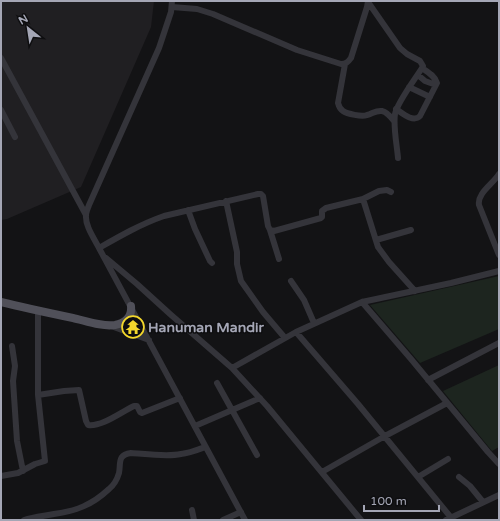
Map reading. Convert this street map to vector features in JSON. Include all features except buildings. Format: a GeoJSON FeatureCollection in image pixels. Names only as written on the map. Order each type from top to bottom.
{"type":"FeatureCollection","features":[{"type":"Feature","properties":{"kind":"main road"},"geometry":{"type":"LineString","coordinates":[[1,302],[108,325],[115,325],[129,318],[131,314],[131,306]]}},
{"type":"Feature","properties":{"kind":"street"},"geometry":{"type":"LineString","coordinates":[[86,214],[159,48],[168,24],[172,4],[209,13],[297,50],[336,63],[345,64],[349,62],[351,58],[368,1]]}},
{"type":"Feature","properties":{"kind":"street"},"geometry":{"type":"LineString","coordinates":[[368,1],[400,48],[407,54],[420,60],[423,66],[396,109],[394,121],[398,158]]}},
{"type":"Feature","properties":{"kind":"street"},"geometry":{"type":"LineString","coordinates":[[1,58],[86,214],[89,229],[103,256],[245,520]]}},
{"type":"Feature","properties":{"kind":"street"},"geometry":{"type":"LineString","coordinates":[[345,64],[338,103],[339,108],[342,111],[362,116],[367,116],[380,111],[387,114],[394,121]]}},
{"type":"Feature","properties":{"kind":"street"},"geometry":{"type":"LineString","coordinates":[[396,109],[416,119],[420,116],[437,82],[433,76],[422,68]]}},
{"type":"Feature","properties":{"kind":"street"},"geometry":{"type":"LineString","coordinates":[[418,75],[425,81],[436,85]]}},
{"type":"Feature","properties":{"kind":"street"},"geometry":{"type":"LineString","coordinates":[[409,87],[430,97]]}},
{"type":"Feature","properties":{"kind":"street"},"geometry":{"type":"LineString","coordinates":[[1,110],[15,137]]}},
{"type":"Feature","properties":{"kind":"street"},"geometry":{"type":"LineString","coordinates":[[499,174],[484,191],[479,200],[499,255]]}},
{"type":"Feature","properties":{"kind":"street"},"geometry":{"type":"LineString","coordinates":[[270,230],[277,231],[321,218],[322,211],[326,208],[363,199],[384,190],[391,192]]}},
{"type":"Feature","properties":{"kind":"street"},"geometry":{"type":"LineString","coordinates":[[99,248],[134,229],[164,216],[261,194],[264,198],[267,219],[279,260]]}},
{"type":"Feature","properties":{"kind":"street"},"geometry":{"type":"LineString","coordinates":[[363,199],[380,249],[415,291]]}},
{"type":"Feature","properties":{"kind":"street"},"geometry":{"type":"LineString","coordinates":[[226,201],[238,252],[238,264],[241,281],[263,312],[285,338]]}},
{"type":"Feature","properties":{"kind":"street"},"geometry":{"type":"LineString","coordinates":[[188,210],[195,229],[212,263]]}},
{"type":"Feature","properties":{"kind":"street"},"geometry":{"type":"LineString","coordinates":[[376,240],[411,230]]}},
{"type":"Feature","properties":{"kind":"street"},"geometry":{"type":"LineString","coordinates":[[103,256],[232,368],[260,398],[360,520]]}},
{"type":"Feature","properties":{"kind":"street"},"geometry":{"type":"LineString","coordinates":[[232,368],[296,332],[362,302],[451,284],[499,271]]}},
{"type":"Feature","properties":{"kind":"street"},"geometry":{"type":"LineString","coordinates":[[291,281],[304,300],[314,323]]}},
{"type":"Feature","properties":{"kind":"street"},"geometry":{"type":"LineString","coordinates":[[362,302],[499,464]]}},
{"type":"Feature","properties":{"kind":"street"},"geometry":{"type":"LineString","coordinates":[[1,476],[11,475],[23,471],[45,460],[38,395],[38,310]]}},
{"type":"Feature","properties":{"kind":"street"},"geometry":{"type":"LineString","coordinates":[[108,325],[149,340]]}},
{"type":"Feature","properties":{"kind":"street"},"geometry":{"type":"LineString","coordinates":[[296,332],[385,436],[450,519],[499,494]]}},
{"type":"Feature","properties":{"kind":"street"},"geometry":{"type":"LineString","coordinates":[[428,380],[499,342]]}},
{"type":"Feature","properties":{"kind":"street"},"geometry":{"type":"LineString","coordinates":[[12,346],[15,366],[13,381],[17,441],[23,471]]}},
{"type":"Feature","properties":{"kind":"street"},"geometry":{"type":"LineString","coordinates":[[217,383],[257,455]]}},
{"type":"Feature","properties":{"kind":"street"},"geometry":{"type":"LineString","coordinates":[[38,395],[79,390],[86,421],[88,425],[91,426],[100,424],[134,406],[137,406],[142,413],[180,398]]}},
{"type":"Feature","properties":{"kind":"street"},"geometry":{"type":"LineString","coordinates":[[195,426],[260,398]]}},
{"type":"Feature","properties":{"kind":"street"},"geometry":{"type":"LineString","coordinates":[[322,472],[447,403]]}},
{"type":"Feature","properties":{"kind":"street"},"geometry":{"type":"LineString","coordinates":[[24,520],[77,509],[90,503],[114,484],[119,472],[120,459],[126,454],[174,455],[195,451],[205,447]]}},
{"type":"Feature","properties":{"kind":"street"},"geometry":{"type":"LineString","coordinates":[[418,477],[448,459]]}},
{"type":"Feature","properties":{"kind":"street"},"geometry":{"type":"LineString","coordinates":[[459,477],[470,486],[483,502]]}},
{"type":"Feature","properties":{"kind":"street"},"geometry":{"type":"LineString","coordinates":[[192,510],[194,520]]}},
{"type":"Feature","properties":{"kind":"street"},"geometry":{"type":"LineString","coordinates":[[223,520],[241,512]]}},
{"type":"Feature","properties":{"kind":"shaded area"},"geometry":{"type":"Polygon","coordinates":[[[1,1],[154,1],[151,27],[81,187],[7,219],[1,220],[1,1]]]}},
{"type":"Feature","properties":{"kind":"shaded area"},"geometry":{"type":"Polygon","coordinates":[[[499,276],[499,329],[420,363],[370,305],[499,276]]]}},
{"type":"Feature","properties":{"kind":"shaded area"},"geometry":{"type":"Polygon","coordinates":[[[499,365],[499,447],[492,451],[443,391],[499,365]]]}},
{"type":"Feature","properties":{"kind":"place","name":"Hanuman Mandir"},"geometry":{"type":"Point","coordinates":[133,327]}}]}
